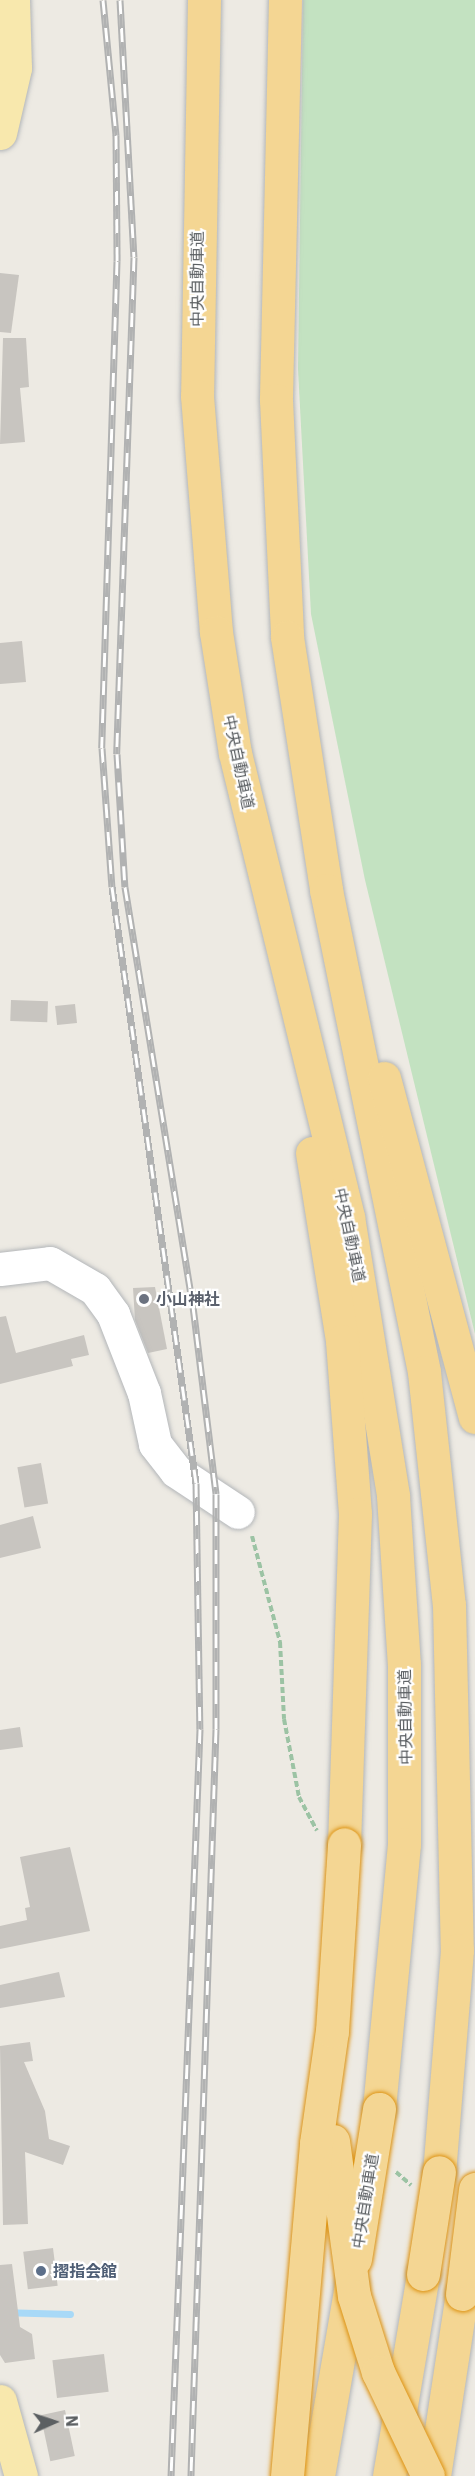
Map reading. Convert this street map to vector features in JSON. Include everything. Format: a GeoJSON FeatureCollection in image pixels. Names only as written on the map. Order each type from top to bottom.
{"type":"FeatureCollection","features":[{"type":"Feature","properties":{"kind":"highway","name":"中央自動車道"},"geometry":{"type":"LineString","coordinates":[[204,0],[197,206],[202,495],[216,632],[235,753],[348,1216],[393,1496],[404,1664],[404,1844],[380,2109],[318,2476]]}},
{"type":"Feature","properties":{"kind":"highway"},"geometry":{"type":"LineString","coordinates":[[285,0],[276,422],[287,637],[302,753],[376,1147],[404,1258],[441,1492],[455,1701],[458,1837],[457,1950],[439,2172],[389,2476]]}},
{"type":"Feature","properties":{"kind":"highway"},"geometry":{"type":"LineString","coordinates":[[302,753],[475,1417]]}},
{"type":"Feature","properties":{"kind":"highway"},"geometry":{"type":"LineString","coordinates":[[262,866],[335,1292],[351,1440],[352,1734],[332,1841],[334,2167],[351,2285],[378,2372],[428,2476]]}},
{"type":"Feature","properties":{"kind":"highway"},"geometry":{"type":"LineString","coordinates":[[287,2476],[316,2143],[332,2031]]}},
{"type":"Feature","properties":{"kind":"highway"},"geometry":{"type":"LineString","coordinates":[[434,2476],[462,2294],[475,2189]]}},
{"type":"Feature","properties":{"kind":"main road"},"geometry":{"type":"LineString","coordinates":[[0,133],[15,69],[13,0]]}},
{"type":"Feature","properties":{"kind":"main road"},"geometry":{"type":"LineString","coordinates":[[0,2401],[21,2476]]}},
{"type":"Feature","properties":{"kind":"street"},"geometry":{"type":"LineString","coordinates":[[0,1269],[50,1263],[95,1289],[113,1314],[144,1393],[155,1444],[176,1471],[238,1512]]}},
{"type":"Feature","properties":{"kind":"path"},"geometry":{"type":"LineString","coordinates":[[238,1512],[251,1531],[280,1642],[284,1719],[299,1797],[332,1841]]}},
{"type":"Feature","properties":{"kind":"green space"},"geometry":{"type":"Polygon","coordinates":[[[303,0],[475,0],[475,1334],[365,880],[311,614],[298,369],[303,0]]]}},
{"type":"Feature","properties":{"kind":"building"},"geometry":{"type":"Polygon","coordinates":[[[0,273],[19,275],[11,333],[0,332],[0,273]]]}},
{"type":"Feature","properties":{"kind":"building"},"geometry":{"type":"Polygon","coordinates":[[[3,338],[26,338],[29,387],[20,388],[25,442],[0,444],[3,338]]]}},
{"type":"Feature","properties":{"kind":"building"},"geometry":{"type":"Polygon","coordinates":[[[22,641],[26,682],[0,684],[0,643],[22,641]]]}},
{"type":"Feature","properties":{"kind":"building"},"geometry":{"type":"Polygon","coordinates":[[[11,1000],[48,1001],[47,1022],[10,1021],[11,1000]]]}},
{"type":"Feature","properties":{"kind":"building"},"geometry":{"type":"Polygon","coordinates":[[[75,1004],[77,1023],[57,1025],[55,1006],[75,1004]]]}},
{"type":"Feature","properties":{"kind":"building"},"geometry":{"type":"Polygon","coordinates":[[[155,1287],[167,1349],[148,1353],[135,1320],[133,1288],[155,1287]]]}},
{"type":"Feature","properties":{"kind":"building"},"geometry":{"type":"Polygon","coordinates":[[[6,1316],[16,1353],[84,1335],[89,1355],[71,1359],[73,1366],[0,1384],[0,1317],[6,1316]]]}},
{"type":"Feature","properties":{"kind":"building"},"geometry":{"type":"Polygon","coordinates":[[[41,1463],[48,1503],[24,1508],[17,1467],[41,1463]]]}},
{"type":"Feature","properties":{"kind":"building"},"geometry":{"type":"Polygon","coordinates":[[[33,1516],[41,1548],[0,1558],[0,1525],[33,1516]]]}},
{"type":"Feature","properties":{"kind":"building"},"geometry":{"type":"Polygon","coordinates":[[[20,1727],[23,1747],[0,1750],[0,1730],[20,1727]]]}},
{"type":"Feature","properties":{"kind":"building"},"geometry":{"type":"Polygon","coordinates":[[[70,1847],[90,1931],[0,1949],[0,1926],[27,1920],[25,1908],[30,1907],[20,1857],[70,1847]]]}},
{"type":"Feature","properties":{"kind":"building"},"geometry":{"type":"Polygon","coordinates":[[[59,1972],[65,1997],[0,2008],[0,1985],[59,1972]]]}},
{"type":"Feature","properties":{"kind":"building"},"geometry":{"type":"Polygon","coordinates":[[[30,2042],[33,2061],[24,2062],[45,2111],[49,2139],[70,2146],[63,2165],[25,2152],[28,2224],[3,2225],[0,2046],[30,2042]]]}},
{"type":"Feature","properties":{"kind":"building","name":"摺指会館"},"geometry":{"type":"Polygon","coordinates":[[[53,2248],[58,2286],[28,2289],[23,2252],[53,2248]]]}},
{"type":"Feature","properties":{"kind":"building"},"geometry":{"type":"Polygon","coordinates":[[[12,2264],[20,2327],[32,2334],[35,2359],[5,2363],[0,2355],[0,2265],[12,2264]]]}},
{"type":"Feature","properties":{"kind":"building"},"geometry":{"type":"Polygon","coordinates":[[[104,2354],[109,2392],[57,2398],[52,2360],[104,2354]]]}},
{"type":"Feature","properties":{"kind":"building"},"geometry":{"type":"Polygon","coordinates":[[[65,2410],[75,2456],[50,2461],[41,2415],[65,2410]]]}},
{"type":"Feature","properties":{"kind":"waterway"},"geometry":{"type":"LineString","coordinates":[[0,2312],[70,2314]]}},
{"type":"Feature","properties":{"kind":"railway"},"geometry":{"type":"LineString","coordinates":[[103,0],[116,135],[117,261],[102,748],[112,887],[196,1483],[200,1729],[171,2476]]}},
{"type":"Feature","properties":{"kind":"railway"},"geometry":{"type":"LineString","coordinates":[[120,0],[134,257],[117,754],[125,887],[193,1306],[216,1494],[216,1729],[191,2476]]}},
{"type":"Feature","properties":{"kind":"place","name":"小山神社"},"geometry":{"type":"Point","coordinates":[144,1299]}},
{"type":"Feature","properties":{"kind":"place","name":"摺指会館"},"geometry":{"type":"Point","coordinates":[41,2271]}}]}
